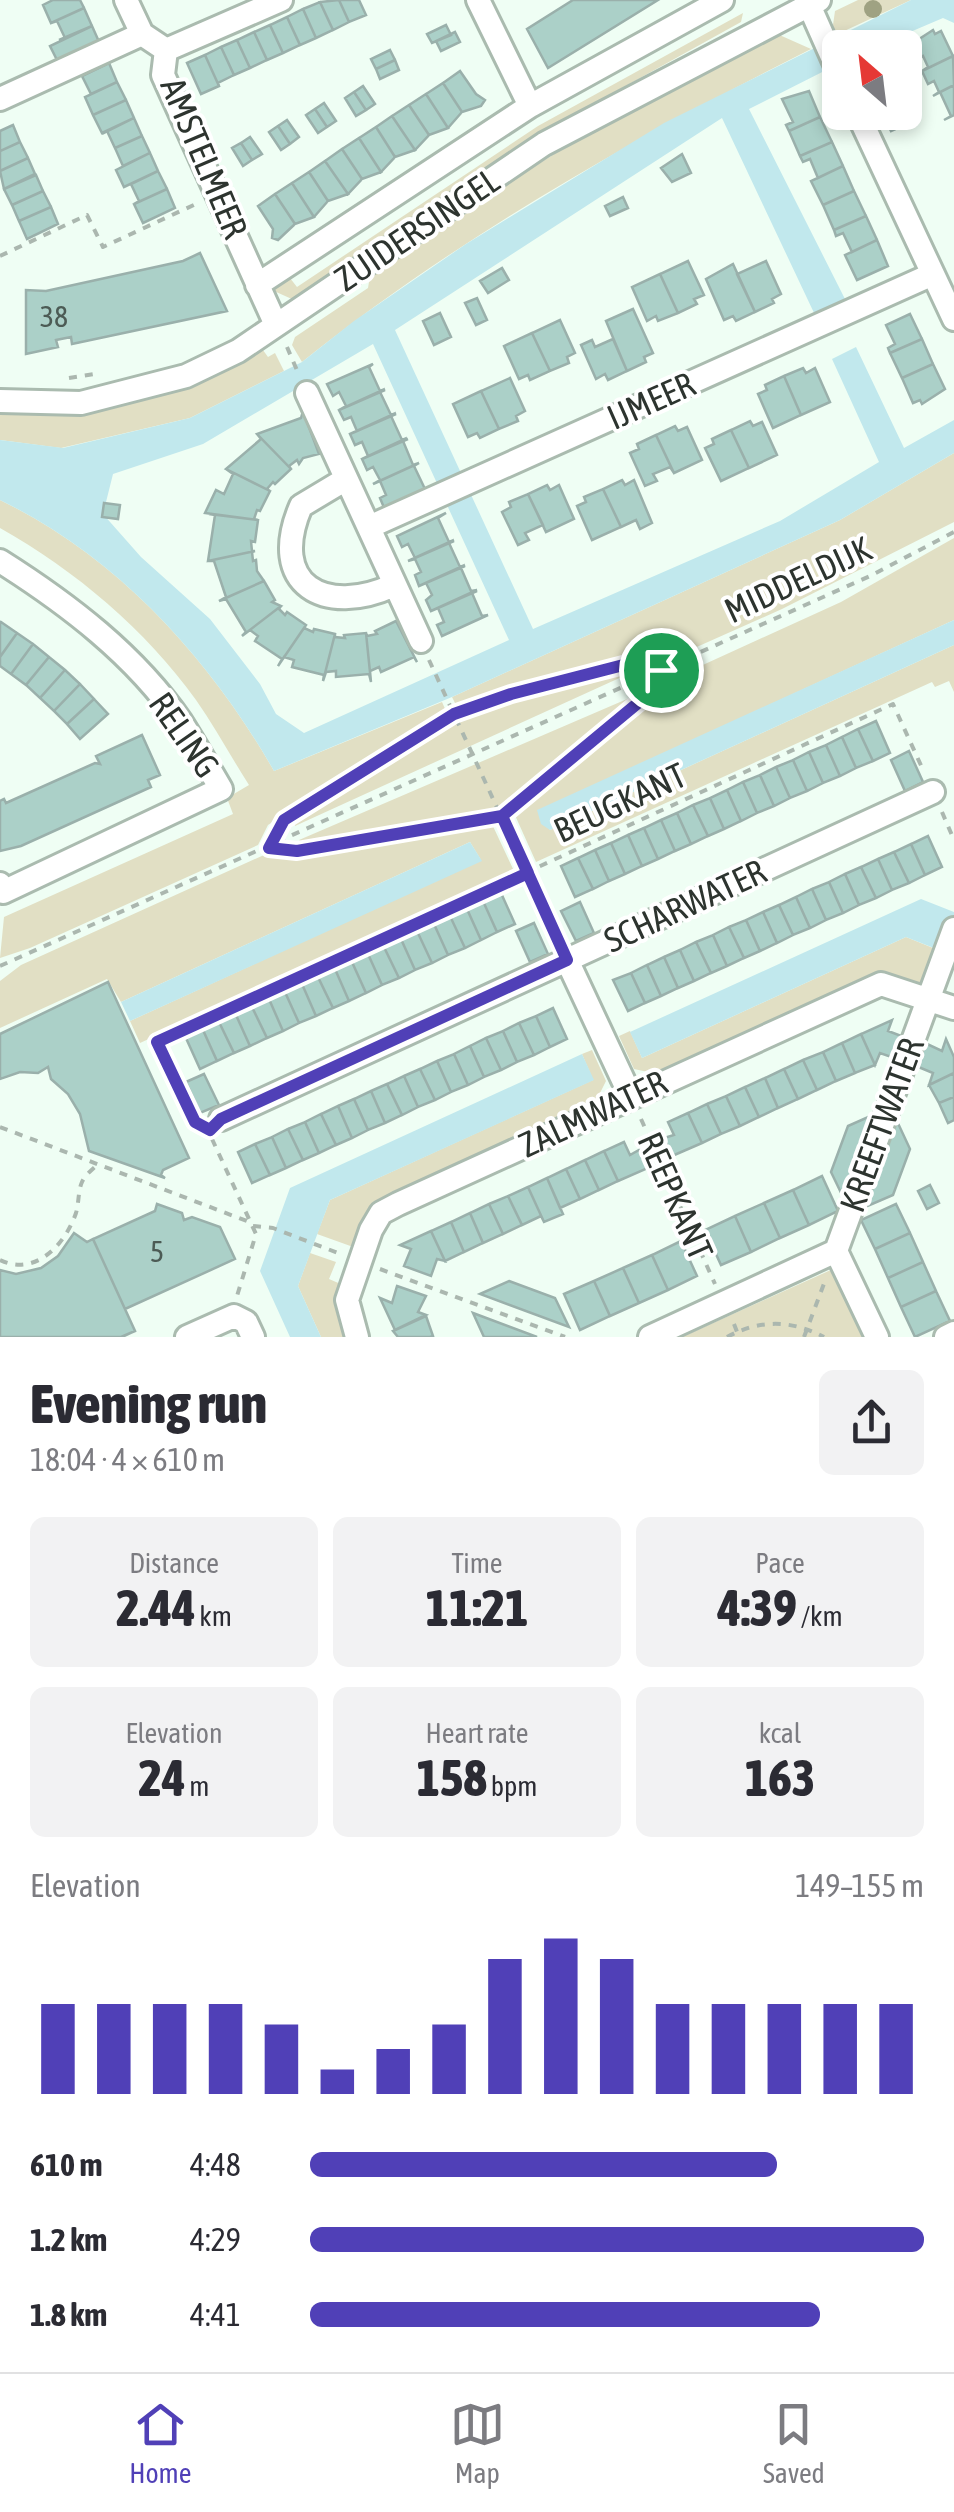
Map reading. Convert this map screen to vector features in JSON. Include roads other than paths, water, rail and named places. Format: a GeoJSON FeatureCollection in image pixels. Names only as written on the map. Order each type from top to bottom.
{"type":"FeatureCollection","features":[{"type":"Feature","properties":{"kind":"street"},"geometry":{"type":"LineString","coordinates":[[0,99],[142,34],[126,0]]}},
{"type":"Feature","properties":{"kind":"street"},"geometry":{"type":"LineString","coordinates":[[166,50],[281,0]]}},
{"type":"Feature","properties":{"kind":"street"},"geometry":{"type":"LineString","coordinates":[[478,0],[530,106]]}},
{"type":"Feature","properties":{"kind":"street"},"geometry":{"type":"LineString","coordinates":[[257,285],[530,106],[722,0]]}},
{"type":"Feature","properties":{"kind":"street"},"geometry":{"type":"LineString","coordinates":[[814,2],[822,34]]}},
{"type":"Feature","properties":{"kind":"street","name":"ZUIDERSINGEL"},"geometry":{"type":"LineString","coordinates":[[0,400],[81,402],[186,376],[238,350],[544,144],[814,2]]}},
{"type":"Feature","properties":{"kind":"street","name":"AMSTELMEER"},"geometry":{"type":"LineString","coordinates":[[142,34],[166,50],[164,76],[276,325]]}},
{"type":"Feature","properties":{"kind":"street"},"geometry":{"type":"LineString","coordinates":[[865,130],[954,319]]}},
{"type":"Feature","properties":{"kind":"street","name":"IJMEER"},"geometry":{"type":"LineString","coordinates":[[369,527],[932,274]]}},
{"type":"Feature","properties":{"kind":"street"},"geometry":{"type":"LineString","coordinates":[[308,392],[421,642]]}},
{"type":"Feature","properties":{"kind":"street"},"geometry":{"type":"LineString","coordinates":[[346,478],[301,506],[288,548],[294,565],[302,580],[334,598],[370,596],[394,584]]}},
{"type":"Feature","properties":{"kind":"street","name":"RELING"},"geometry":{"type":"LineString","coordinates":[[0,561],[54,596],[130,662],[180,721],[221,790],[3,892],[0,884]]}},
{"type":"Feature","properties":{"kind":"street","name":"SCHARWATER"},"geometry":{"type":"LineString","coordinates":[[216,1124],[933,792]]}},
{"type":"Feature","properties":{"kind":"street"},"geometry":{"type":"LineString","coordinates":[[928,998],[954,929]]}},
{"type":"Feature","properties":{"kind":"street","name":"REEPKANT"},"geometry":{"type":"LineString","coordinates":[[567,960],[631,1097]]}},
{"type":"Feature","properties":{"kind":"street","name":"ZALMWATER"},"geometry":{"type":"LineString","coordinates":[[356,1337],[346,1300],[382,1213],[881,984],[954,1008]]}},
{"type":"Feature","properties":{"kind":"street","name":"KREEFTWATER"},"geometry":{"type":"LineString","coordinates":[[650,1337],[836,1251],[928,998]]}},
{"type":"Feature","properties":{"kind":"street","name":"KREEFTWATER"},"geometry":{"type":"LineString","coordinates":[[836,1251],[876,1337]]}},
{"type":"Feature","properties":{"kind":"street"},"geometry":{"type":"LineString","coordinates":[[188,1337],[234,1316],[246,1322],[253,1337]]}},
{"type":"Feature","properties":{"kind":"street"},"geometry":{"type":"LineString","coordinates":[[946,1337],[954,1334]]}},
{"type":"Feature","properties":{"kind":"water"},"geometry":{"type":"Polygon","coordinates":[[[911,0],[954,0],[954,23],[943,18],[915,30],[851,30],[911,0]]]}},
{"type":"Feature","properties":{"kind":"water"},"geometry":{"type":"Polygon","coordinates":[[[822,44],[822,72],[749,109],[846,301],[815,315],[722,118],[395,330],[533,629],[780,521],[879,462],[832,359],[856,347],[904,448],[954,420],[954,453],[840,520],[452,697],[274,771],[221,689],[157,615],[84,551],[0,500],[0,440],[63,448],[190,418],[302,362],[466,244],[664,123],[822,44]],[[373,344],[203,444],[113,474],[103,514],[141,557],[210,619],[260,684],[276,714],[304,733],[509,640],[373,344]]]}},
{"type":"Feature","properties":{"kind":"water"},"geometry":{"type":"Polygon","coordinates":[[[954,620],[954,645],[550,830],[541,824],[537,810],[954,620]]]}},
{"type":"Feature","properties":{"kind":"water"},"geometry":{"type":"Polygon","coordinates":[[[470,842],[482,861],[130,1021],[121,1002],[470,842]]]}},
{"type":"Feature","properties":{"kind":"water"},"geometry":{"type":"Polygon","coordinates":[[[921,899],[954,912],[954,956],[906,937],[642,1058],[630,1032],[921,899]]]}},
{"type":"Feature","properties":{"kind":"water"},"geometry":{"type":"Polygon","coordinates":[[[582,1054],[594,1080],[330,1200],[298,1286],[321,1337],[290,1337],[260,1271],[290,1188],[582,1054]]]}}]}
